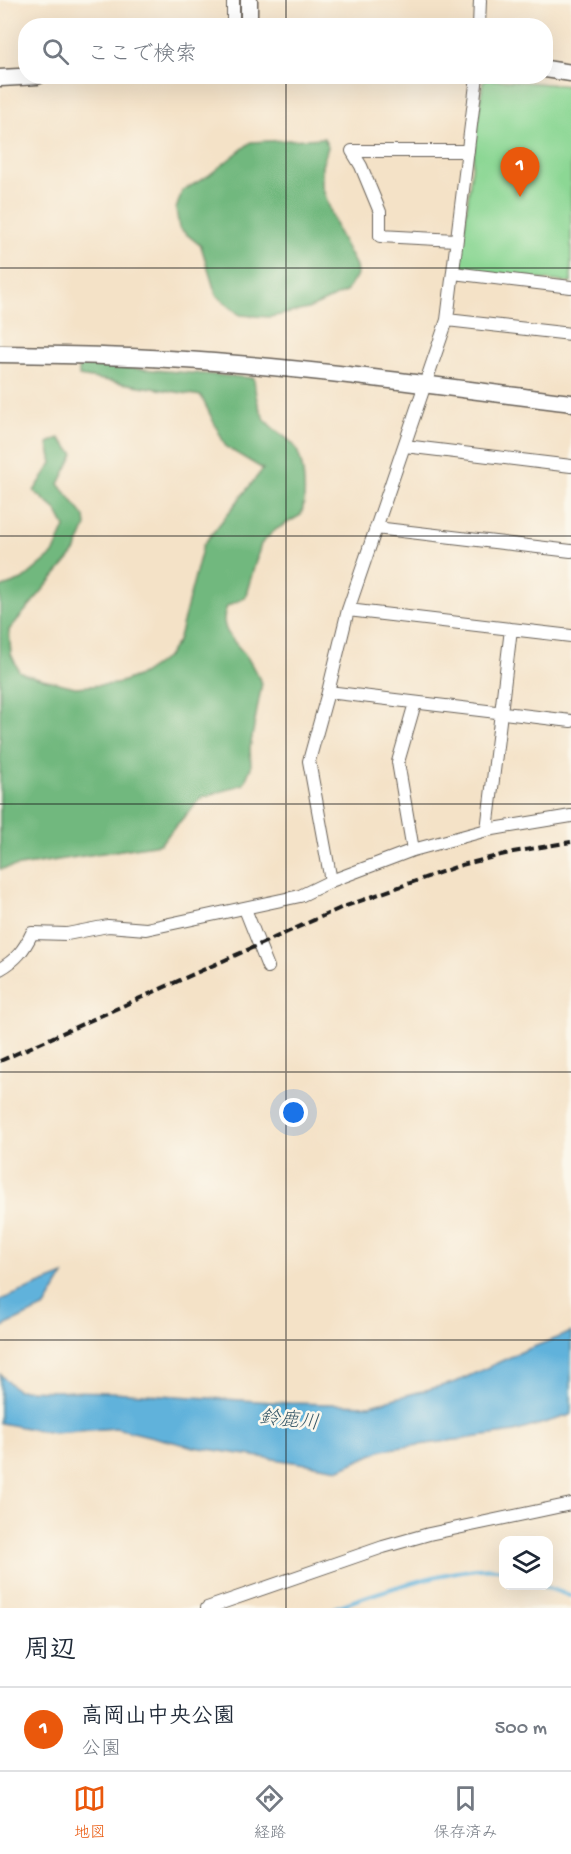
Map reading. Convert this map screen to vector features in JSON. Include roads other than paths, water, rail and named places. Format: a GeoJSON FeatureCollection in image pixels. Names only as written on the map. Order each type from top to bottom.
{"type":"FeatureCollection","features":[{"type":"Feature","properties":{"kind":"street"},"geometry":{"type":"LineString","coordinates":[[233,0],[233,18]]}},
{"type":"Feature","properties":{"kind":"street"},"geometry":{"type":"LineString","coordinates":[[249,0],[249,18]]}},
{"type":"Feature","properties":{"kind":"street"},"geometry":{"type":"LineString","coordinates":[[479,18],[480,0]]}},
{"type":"Feature","properties":{"kind":"street"},"geometry":{"type":"LineString","coordinates":[[553,70],[571,73]]}},
{"type":"Feature","properties":{"kind":"street"},"geometry":{"type":"LineString","coordinates":[[0,78],[18,77]]}},
{"type":"Feature","properties":{"kind":"street"},"geometry":{"type":"LineString","coordinates":[[331,881],[309,761],[348,610],[447,320],[476,84]]}},
{"type":"Feature","properties":{"kind":"street"},"geometry":{"type":"LineString","coordinates":[[456,240],[380,236],[380,212],[361,166],[352,151],[468,152]]}},
{"type":"Feature","properties":{"kind":"street"},"geometry":{"type":"LineString","coordinates":[[453,273],[571,287]]}},
{"type":"Feature","properties":{"kind":"street"},"geometry":{"type":"LineString","coordinates":[[447,320],[571,334]]}},
{"type":"Feature","properties":{"kind":"street"},"geometry":{"type":"LineString","coordinates":[[0,354],[130,356],[214,362],[571,403]]}},
{"type":"Feature","properties":{"kind":"street"},"geometry":{"type":"LineString","coordinates":[[405,446],[571,466]]}},
{"type":"Feature","properties":{"kind":"street"},"geometry":{"type":"LineString","coordinates":[[376,528],[571,551]]}},
{"type":"Feature","properties":{"kind":"street"},"geometry":{"type":"LineString","coordinates":[[348,610],[571,636]]}},
{"type":"Feature","properties":{"kind":"street"},"geometry":{"type":"LineString","coordinates":[[487,830],[512,629]]}},
{"type":"Feature","properties":{"kind":"street"},"geometry":{"type":"LineString","coordinates":[[328,692],[571,721]]}},
{"type":"Feature","properties":{"kind":"street"},"geometry":{"type":"LineString","coordinates":[[413,850],[398,762],[415,703]]}},
{"type":"Feature","properties":{"kind":"street"},"geometry":{"type":"LineString","coordinates":[[0,969],[13,962],[24,949],[32,933],[67,934],[108,926],[146,929],[245,909],[300,896],[331,881],[413,850],[487,830],[571,816]]}},
{"type":"Feature","properties":{"kind":"street"},"geometry":{"type":"LineString","coordinates":[[245,909],[268,967]]}},
{"type":"Feature","properties":{"kind":"street"},"geometry":{"type":"LineString","coordinates":[[207,1608],[392,1544],[571,1504]]}},
{"type":"Feature","properties":{"kind":"water"},"geometry":{"type":"Polygon","coordinates":[[[64,1275],[45,1307],[0,1328],[0,1300],[64,1275]]]}},
{"type":"Feature","properties":{"kind":"water","name":"鈴鹿川"},"geometry":{"type":"Polygon","coordinates":[[[571,1332],[571,1415],[514,1432],[382,1450],[340,1469],[194,1447],[116,1428],[53,1433],[0,1423],[0,1374],[17,1390],[112,1392],[289,1403],[370,1405],[456,1382],[571,1332]]]}},
{"type":"Feature","properties":{"kind":"waterway"},"geometry":{"type":"LineString","coordinates":[[334,1608],[370,1595],[446,1574],[470,1570],[499,1570]]}},
{"type":"Feature","properties":{"kind":"waterway"},"geometry":{"type":"LineString","coordinates":[[553,1590],[571,1596]]}},
{"type":"Feature","properties":{"kind":"railway"},"geometry":{"type":"LineString","coordinates":[[0,1061],[343,907],[458,866],[513,852],[571,842]]}},
{"type":"Feature","properties":{"kind":"place","name":"高岡山中央公園"},"geometry":{"type":"Point","coordinates":[520,197]}}]}
